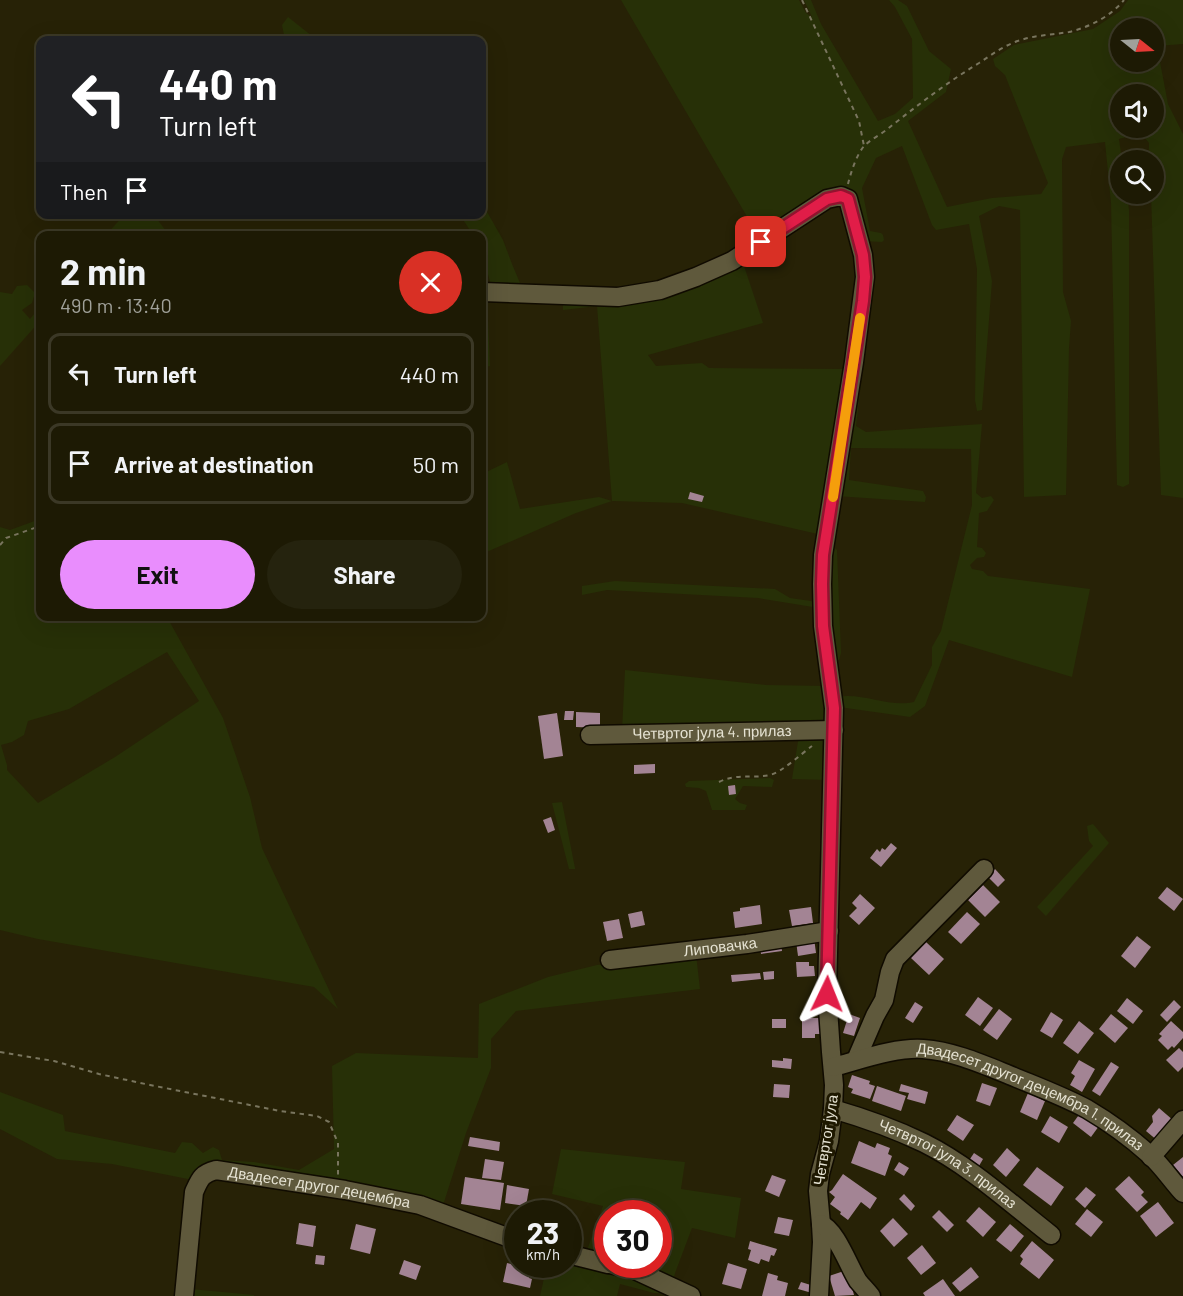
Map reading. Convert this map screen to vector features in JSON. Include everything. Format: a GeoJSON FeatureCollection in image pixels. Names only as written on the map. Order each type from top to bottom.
{"type":"FeatureCollection","features":[{"type":"Feature","properties":{"kind":"street"},"geometry":{"type":"LineString","coordinates":[[486,292],[618,297],[660,290],[732,261],[827,199],[841,196],[848,199]]}},
{"type":"Feature","properties":{"kind":"street","name":"Четвртог јула"},"geometry":{"type":"LineString","coordinates":[[819,1296],[821,1224],[818,1191],[833,1108],[833,1067],[827,994],[834,708],[823,626],[823,555],[854,362],[865,277],[863,255],[848,199]]}},
{"type":"Feature","properties":{"kind":"street","name":"Четвртог јула 4. прилаз"},"geometry":{"type":"LineString","coordinates":[[590,735],[834,730]]}},
{"type":"Feature","properties":{"kind":"street"},"geometry":{"type":"LineString","coordinates":[[856,1060],[884,1000],[895,959],[984,869]]}},
{"type":"Feature","properties":{"kind":"street","name":"Липовачка"},"geometry":{"type":"LineString","coordinates":[[610,960],[747,944],[829,931]]}},
{"type":"Feature","properties":{"kind":"street","name":"Двадесет другог децембра 1. прилаз"},"geometry":{"type":"LineString","coordinates":[[833,1067],[903,1050],[922,1049],[966,1058],[1087,1109],[1151,1156],[1183,1194]]}},
{"type":"Feature","properties":{"kind":"street","name":"Четвртог јула 3. прилаз"},"geometry":{"type":"LineString","coordinates":[[833,1108],[925,1143],[975,1175],[1051,1235]]}},
{"type":"Feature","properties":{"kind":"street"},"geometry":{"type":"LineString","coordinates":[[1151,1156],[1183,1120]]}},
{"type":"Feature","properties":{"kind":"street","name":"Двадесет другог децембра"},"geometry":{"type":"LineString","coordinates":[[184,1296],[194,1192],[200,1179],[206,1173],[216,1170],[420,1205],[504,1235]]}},
{"type":"Feature","properties":{"kind":"street"},"geometry":{"type":"LineString","coordinates":[[821,1224],[832,1233],[859,1282],[871,1296]]}},
{"type":"Feature","properties":{"kind":"street"},"geometry":{"type":"LineString","coordinates":[[652,1278],[691,1296]]}},
{"type":"Feature","properties":{"kind":"path"},"geometry":{"type":"LineString","coordinates":[[802,0],[859,121],[864,146]]}},
{"type":"Feature","properties":{"kind":"path"},"geometry":{"type":"LineString","coordinates":[[848,199],[848,182],[864,146],[949,83],[1004,47],[1036,36],[1071,31],[1086,26],[1118,8],[1124,0]]}},
{"type":"Feature","properties":{"kind":"path"},"geometry":{"type":"LineString","coordinates":[[0,545],[6,538],[36,527]]}},
{"type":"Feature","properties":{"kind":"path"},"geometry":{"type":"LineString","coordinates":[[719,782],[729,777],[771,775],[834,730]]}},
{"type":"Feature","properties":{"kind":"path"},"geometry":{"type":"LineString","coordinates":[[0,1052],[54,1061],[150,1085],[280,1111],[317,1116],[328,1122],[338,1143],[338,1190]]}},
{"type":"Feature","properties":{"kind":"green space"},"geometry":{"type":"Polygon","coordinates":[[[621,0],[799,0],[806,13],[812,17],[804,0],[811,0],[821,24],[878,121],[895,114],[913,98],[912,39],[889,0],[898,0],[907,6],[929,51],[951,69],[946,92],[908,121],[947,207],[992,198],[1041,194],[1048,183],[1005,75],[995,66],[993,59],[1014,45],[1093,29],[1120,11],[1128,0],[1183,0],[1183,44],[1164,45],[1164,18],[1110,18],[1110,72],[1162,72],[1168,104],[1183,134],[1183,498],[1161,495],[1151,204],[1164,204],[1164,150],[1149,150],[1149,143],[1145,138],[1164,138],[1164,84],[1110,84],[1110,138],[1123,138],[1119,139],[1121,150],[1110,150],[1110,193],[1105,142],[1066,147],[1062,159],[1063,292],[1071,321],[1066,495],[1024,497],[1020,210],[999,206],[979,216],[992,281],[982,410],[977,411],[975,400],[977,269],[969,224],[936,230],[932,225],[902,146],[876,158],[862,188],[870,231],[881,233],[884,240],[882,242],[863,241],[852,196],[760,239],[621,0]]]}},
{"type":"Feature","properties":{"kind":"green space"},"geometry":{"type":"Polygon","coordinates":[[[288,17],[312,36],[284,36],[282,25],[288,17]]]}},
{"type":"Feature","properties":{"kind":"green space"},"geometry":{"type":"Polygon","coordinates":[[[1111,204],[1128,204],[1129,484],[1123,487],[1117,485],[1111,204]]]}},
{"type":"Feature","properties":{"kind":"green space"},"geometry":{"type":"Polygon","coordinates":[[[486,210],[503,240],[523,290],[492,288],[486,268],[486,231],[470,231],[463,219],[486,219],[486,210]]]}},
{"type":"Feature","properties":{"kind":"green space"},"geometry":{"type":"Polygon","coordinates":[[[120,219],[157,219],[166,231],[110,231],[120,219]]]}},
{"type":"Feature","properties":{"kind":"green space"},"geometry":{"type":"Polygon","coordinates":[[[742,260],[763,323],[648,355],[656,366],[702,363],[709,368],[849,369],[822,535],[682,503],[612,501],[597,306],[563,310],[563,299],[617,300],[742,260]]]}},
{"type":"Feature","properties":{"kind":"green space"},"geometry":{"type":"Polygon","coordinates":[[[27,285],[35,293],[32,303],[22,310],[30,319],[36,312],[36,326],[0,366],[0,292],[12,294],[17,286],[27,285]]]}},
{"type":"Feature","properties":{"kind":"green space"},"geometry":{"type":"Polygon","coordinates":[[[486,296],[487,296],[490,366],[486,367],[486,296]]]}},
{"type":"Feature","properties":{"kind":"green space"},"geometry":{"type":"Polygon","coordinates":[[[857,376],[861,383],[856,426],[866,432],[982,424],[976,493],[982,498],[991,496],[994,500],[987,511],[979,513],[977,547],[982,548],[986,553],[984,557],[977,558],[970,565],[972,569],[983,571],[988,576],[1090,589],[1072,677],[949,640],[925,706],[910,717],[839,707],[837,697],[847,696],[895,703],[914,702],[932,665],[932,647],[941,631],[972,505],[971,449],[851,448],[849,480],[923,491],[926,497],[925,502],[836,496],[857,376]]]}},
{"type":"Feature","properties":{"kind":"green space"},"geometry":{"type":"Polygon","coordinates":[[[507,462],[520,509],[599,497],[612,501],[576,513],[486,552],[486,472],[507,462]]]}},
{"type":"Feature","properties":{"kind":"green space"},"geometry":{"type":"Polygon","coordinates":[[[36,520],[36,621],[169,621],[223,718],[250,797],[262,848],[338,1009],[314,987],[38,939],[0,930],[0,527],[10,530],[36,520]],[[167,652],[69,709],[28,721],[24,735],[1,745],[7,770],[38,803],[115,757],[199,701],[167,652]]]}},
{"type":"Feature","properties":{"kind":"green space"},"geometry":{"type":"Polygon","coordinates":[[[829,543],[837,550],[841,653],[839,660],[831,660],[829,543]]]}},
{"type":"Feature","properties":{"kind":"green space"},"geometry":{"type":"Polygon","coordinates":[[[615,581],[775,589],[790,598],[818,602],[819,608],[758,598],[607,590],[582,595],[582,586],[615,581]]]}},
{"type":"Feature","properties":{"kind":"green space"},"geometry":{"type":"Polygon","coordinates":[[[625,670],[766,685],[828,686],[830,724],[622,730],[625,670]]]}},
{"type":"Feature","properties":{"kind":"green space"},"geometry":{"type":"Polygon","coordinates":[[[830,733],[828,780],[792,779],[799,735],[830,733]]]}},
{"type":"Feature","properties":{"kind":"green space"},"geometry":{"type":"Polygon","coordinates":[[[770,778],[774,780],[772,787],[743,786],[735,799],[747,805],[745,810],[712,810],[706,791],[686,787],[685,784],[689,781],[770,778]]]}},
{"type":"Feature","properties":{"kind":"green space"},"geometry":{"type":"Polygon","coordinates":[[[562,802],[575,869],[569,869],[552,803],[562,802]]]}},
{"type":"Feature","properties":{"kind":"green space"},"geometry":{"type":"Polygon","coordinates":[[[1093,824],[1109,843],[1046,916],[1037,907],[1093,846],[1089,841],[1087,826],[1093,824]]]}},
{"type":"Feature","properties":{"kind":"green space"},"geometry":{"type":"Polygon","coordinates":[[[696,954],[700,989],[516,1011],[491,1039],[491,1068],[466,1133],[439,1218],[252,1174],[193,1180],[112,1164],[57,1159],[0,1129],[0,1092],[63,1115],[65,1131],[175,1153],[182,1142],[192,1143],[203,1153],[213,1147],[219,1150],[222,1160],[254,1162],[299,1170],[334,1149],[332,1066],[356,1053],[478,1058],[479,1004],[548,977],[597,965],[696,954]]]}},
{"type":"Feature","properties":{"kind":"green space"},"geometry":{"type":"Polygon","coordinates":[[[561,1149],[685,1162],[681,1189],[741,1198],[735,1238],[692,1228],[675,1273],[670,1294],[654,1293],[620,1284],[617,1296],[540,1296],[544,1278],[582,1278],[582,1264],[594,1231],[594,1278],[672,1278],[672,1200],[594,1200],[594,1204],[552,1194],[561,1149]]]}},
{"type":"Feature","properties":{"kind":"green space"},"geometry":{"type":"Polygon","coordinates":[[[191,1289],[254,1295],[254,1296],[190,1296],[191,1289]]]}},
{"type":"Feature","properties":{"kind":"building"},"geometry":{"type":"Polygon","coordinates":[[[690,492],[704,496],[702,502],[688,499],[690,492]]]}},
{"type":"Feature","properties":{"kind":"building"},"geometry":{"type":"Polygon","coordinates":[[[565,711],[574,711],[573,720],[564,720],[565,711]]]}},
{"type":"Feature","properties":{"kind":"building"},"geometry":{"type":"Polygon","coordinates":[[[576,712],[600,713],[600,728],[576,727],[576,712]]]}},
{"type":"Feature","properties":{"kind":"building"},"geometry":{"type":"Polygon","coordinates":[[[557,713],[563,756],[544,759],[538,716],[557,713]]]}},
{"type":"Feature","properties":{"kind":"building"},"geometry":{"type":"Polygon","coordinates":[[[655,764],[655,773],[634,774],[634,765],[655,764]]]}},
{"type":"Feature","properties":{"kind":"building"},"geometry":{"type":"Polygon","coordinates":[[[735,785],[736,794],[729,795],[728,786],[735,785]]]}},
{"type":"Feature","properties":{"kind":"building"},"geometry":{"type":"Polygon","coordinates":[[[551,817],[555,830],[548,833],[543,820],[551,817]]]}},
{"type":"Feature","properties":{"kind":"building"},"geometry":{"type":"Polygon","coordinates":[[[891,843],[897,848],[881,867],[870,858],[877,849],[880,852],[882,848],[885,850],[891,843]]]}},
{"type":"Feature","properties":{"kind":"building"},"geometry":{"type":"Polygon","coordinates":[[[995,869],[1005,880],[998,887],[987,876],[995,869]]]}},
{"type":"Feature","properties":{"kind":"building"},"geometry":{"type":"Polygon","coordinates":[[[983,885],[1000,902],[985,917],[968,900],[983,885]]]}},
{"type":"Feature","properties":{"kind":"building"},"geometry":{"type":"Polygon","coordinates":[[[1167,887],[1183,899],[1174,911],[1158,898],[1167,887]]]}},
{"type":"Feature","properties":{"kind":"building"},"geometry":{"type":"Polygon","coordinates":[[[860,894],[875,908],[859,925],[849,916],[857,908],[852,903],[860,894]]]}},
{"type":"Feature","properties":{"kind":"building"},"geometry":{"type":"Polygon","coordinates":[[[760,905],[762,924],[735,928],[733,912],[740,911],[740,908],[760,905]]]}},
{"type":"Feature","properties":{"kind":"building"},"geometry":{"type":"Polygon","coordinates":[[[811,907],[813,923],[792,926],[789,910],[811,907]]]}},
{"type":"Feature","properties":{"kind":"building"},"geometry":{"type":"Polygon","coordinates":[[[642,911],[645,925],[631,928],[628,914],[642,911]]]}},
{"type":"Feature","properties":{"kind":"building"},"geometry":{"type":"Polygon","coordinates":[[[967,912],[980,924],[961,944],[948,932],[967,912]]]}},
{"type":"Feature","properties":{"kind":"building"},"geometry":{"type":"Polygon","coordinates":[[[619,919],[623,938],[607,941],[603,922],[619,919]]]}},
{"type":"Feature","properties":{"kind":"building"},"geometry":{"type":"Polygon","coordinates":[[[1137,936],[1151,947],[1135,968],[1121,956],[1137,936]]]}},
{"type":"Feature","properties":{"kind":"building"},"geometry":{"type":"Polygon","coordinates":[[[814,938],[816,953],[798,956],[796,941],[814,938]]]}},
{"type":"Feature","properties":{"kind":"building"},"geometry":{"type":"Polygon","coordinates":[[[926,942],[944,959],[929,975],[911,958],[926,942]]]}},
{"type":"Feature","properties":{"kind":"building"},"geometry":{"type":"Polygon","coordinates":[[[781,944],[782,951],[761,954],[760,947],[781,944]]]}},
{"type":"Feature","properties":{"kind":"building"},"geometry":{"type":"Polygon","coordinates":[[[796,962],[809,962],[809,966],[814,966],[815,976],[797,977],[796,962]]]}},
{"type":"Feature","properties":{"kind":"building"},"geometry":{"type":"Polygon","coordinates":[[[774,971],[774,979],[764,980],[763,972],[774,971]]]}},
{"type":"Feature","properties":{"kind":"building"},"geometry":{"type":"Polygon","coordinates":[[[760,973],[761,979],[732,982],[731,975],[760,973]]]}},
{"type":"Feature","properties":{"kind":"building"},"geometry":{"type":"Polygon","coordinates":[[[978,997],[993,1008],[980,1026],[965,1015],[978,997]]]}},
{"type":"Feature","properties":{"kind":"building"},"geometry":{"type":"Polygon","coordinates":[[[1127,998],[1143,1011],[1133,1024],[1117,1011],[1127,998]]]}},
{"type":"Feature","properties":{"kind":"building"},"geometry":{"type":"Polygon","coordinates":[[[1174,1000],[1181,1007],[1167,1022],[1160,1015],[1174,1000]]]}},
{"type":"Feature","properties":{"kind":"building"},"geometry":{"type":"Polygon","coordinates":[[[915,1002],[923,1007],[913,1023],[905,1018],[915,1002]]]}},
{"type":"Feature","properties":{"kind":"building"},"geometry":{"type":"Polygon","coordinates":[[[999,1009],[1012,1019],[997,1040],[983,1030],[999,1009]]]}},
{"type":"Feature","properties":{"kind":"building"},"geometry":{"type":"Polygon","coordinates":[[[1051,1012],[1063,1020],[1052,1038],[1040,1031],[1051,1012]]]}},
{"type":"Feature","properties":{"kind":"building"},"geometry":{"type":"Polygon","coordinates":[[[849,1014],[860,1018],[854,1036],[843,1033],[849,1014]]]}},
{"type":"Feature","properties":{"kind":"building"},"geometry":{"type":"Polygon","coordinates":[[[1111,1014],[1128,1028],[1115,1043],[1099,1029],[1111,1014]]]}},
{"type":"Feature","properties":{"kind":"building"},"geometry":{"type":"Polygon","coordinates":[[[802,1018],[820,1018],[820,1034],[815,1034],[815,1038],[802,1038],[802,1018]]]}},
{"type":"Feature","properties":{"kind":"building"},"geometry":{"type":"Polygon","coordinates":[[[772,1019],[786,1019],[786,1028],[772,1028],[772,1019]]]}},
{"type":"Feature","properties":{"kind":"building"},"geometry":{"type":"Polygon","coordinates":[[[1079,1021],[1094,1033],[1078,1054],[1063,1043],[1079,1021]]]}},
{"type":"Feature","properties":{"kind":"building"},"geometry":{"type":"Polygon","coordinates":[[[1171,1021],[1183,1032],[1183,1038],[1174,1048],[1172,1046],[1168,1050],[1158,1040],[1162,1036],[1159,1034],[1171,1021]]]}},
{"type":"Feature","properties":{"kind":"building"},"geometry":{"type":"Polygon","coordinates":[[[1179,1048],[1183,1052],[1183,1067],[1178,1072],[1166,1060],[1179,1048]]]}},
{"type":"Feature","properties":{"kind":"building"},"geometry":{"type":"Polygon","coordinates":[[[783,1058],[792,1059],[791,1069],[772,1067],[772,1060],[783,1061],[783,1058]]]}},
{"type":"Feature","properties":{"kind":"building"},"geometry":{"type":"Polygon","coordinates":[[[1079,1060],[1095,1069],[1082,1092],[1070,1085],[1075,1076],[1071,1073],[1079,1060]]]}},
{"type":"Feature","properties":{"kind":"building"},"geometry":{"type":"Polygon","coordinates":[[[1111,1062],[1119,1067],[1100,1096],[1092,1091],[1111,1062]]]}},
{"type":"Feature","properties":{"kind":"building"},"geometry":{"type":"Polygon","coordinates":[[[852,1075],[870,1081],[869,1084],[875,1086],[870,1099],[851,1093],[853,1089],[848,1087],[852,1075]]]}},
{"type":"Feature","properties":{"kind":"building"},"geometry":{"type":"Polygon","coordinates":[[[982,1083],[997,1088],[990,1106],[976,1101],[982,1083]]]}},
{"type":"Feature","properties":{"kind":"building"},"geometry":{"type":"Polygon","coordinates":[[[774,1084],[790,1085],[789,1098],[773,1097],[774,1084]]]}},
{"type":"Feature","properties":{"kind":"building"},"geometry":{"type":"Polygon","coordinates":[[[901,1084],[928,1092],[925,1104],[907,1099],[909,1093],[899,1091],[901,1084]]]}},
{"type":"Feature","properties":{"kind":"building"},"geometry":{"type":"Polygon","coordinates":[[[877,1086],[906,1096],[901,1111],[872,1101],[877,1086]]]}},
{"type":"Feature","properties":{"kind":"building"},"geometry":{"type":"Polygon","coordinates":[[[1028,1093],[1045,1101],[1037,1120],[1020,1112],[1028,1093]]]}},
{"type":"Feature","properties":{"kind":"building"},"geometry":{"type":"Polygon","coordinates":[[[1159,1108],[1174,1121],[1158,1141],[1146,1131],[1153,1122],[1152,1116],[1159,1108]]]}},
{"type":"Feature","properties":{"kind":"building"},"geometry":{"type":"Polygon","coordinates":[[[1081,1112],[1099,1126],[1091,1137],[1073,1123],[1081,1112]]]}},
{"type":"Feature","properties":{"kind":"building"},"geometry":{"type":"Polygon","coordinates":[[[957,1115],[974,1125],[963,1141],[947,1130],[957,1115]]]}},
{"type":"Feature","properties":{"kind":"building"},"geometry":{"type":"Polygon","coordinates":[[[1050,1116],[1068,1127],[1059,1143],[1041,1132],[1050,1116]]]}},
{"type":"Feature","properties":{"kind":"building"},"geometry":{"type":"Polygon","coordinates":[[[470,1137],[500,1142],[499,1151],[468,1146],[470,1137]]]}},
{"type":"Feature","properties":{"kind":"building"},"geometry":{"type":"Polygon","coordinates":[[[859,1141],[875,1148],[877,1143],[890,1148],[888,1154],[892,1156],[885,1176],[851,1163],[859,1141]]]}},
{"type":"Feature","properties":{"kind":"building"},"geometry":{"type":"Polygon","coordinates":[[[1007,1148],[1020,1160],[1006,1177],[993,1165],[1007,1148]]]}},
{"type":"Feature","properties":{"kind":"building"},"geometry":{"type":"Polygon","coordinates":[[[974,1153],[983,1159],[979,1166],[970,1159],[974,1153]]]}},
{"type":"Feature","properties":{"kind":"building"},"geometry":{"type":"Polygon","coordinates":[[[1183,1157],[1183,1177],[1173,1165],[1183,1157]]]}},
{"type":"Feature","properties":{"kind":"building"},"geometry":{"type":"Polygon","coordinates":[[[485,1159],[504,1162],[501,1180],[482,1178],[485,1159]]]}},
{"type":"Feature","properties":{"kind":"building"},"geometry":{"type":"Polygon","coordinates":[[[899,1162],[909,1168],[904,1176],[894,1170],[899,1162]]]}},
{"type":"Feature","properties":{"kind":"building"},"geometry":{"type":"Polygon","coordinates":[[[1037,1167],[1064,1187],[1051,1206],[1023,1185],[1037,1167]]]}},
{"type":"Feature","properties":{"kind":"building"},"geometry":{"type":"Polygon","coordinates":[[[843,1174],[877,1198],[870,1209],[861,1202],[848,1220],[830,1204],[835,1197],[829,1192],[843,1174]]]}},
{"type":"Feature","properties":{"kind":"building"},"geometry":{"type":"Polygon","coordinates":[[[772,1175],[786,1180],[779,1197],[765,1191],[772,1175]]]}},
{"type":"Feature","properties":{"kind":"building"},"geometry":{"type":"Polygon","coordinates":[[[1129,1176],[1144,1192],[1141,1195],[1148,1202],[1137,1212],[1115,1189],[1129,1176]]]}},
{"type":"Feature","properties":{"kind":"building"},"geometry":{"type":"Polygon","coordinates":[[[465,1177],[504,1183],[500,1210],[461,1204],[465,1177]]]}},
{"type":"Feature","properties":{"kind":"building"},"geometry":{"type":"Polygon","coordinates":[[[507,1185],[529,1189],[527,1200],[505,1200],[507,1185]]]}},
{"type":"Feature","properties":{"kind":"building"},"geometry":{"type":"Polygon","coordinates":[[[1086,1187],[1096,1195],[1085,1208],[1075,1199],[1086,1187]]]}},
{"type":"Feature","properties":{"kind":"building"},"geometry":{"type":"Polygon","coordinates":[[[904,1194],[915,1206],[911,1211],[899,1199],[904,1194]]]}},
{"type":"Feature","properties":{"kind":"building"},"geometry":{"type":"Polygon","coordinates":[[[1158,1202],[1174,1223],[1156,1237],[1140,1216],[1158,1202]]]}},
{"type":"Feature","properties":{"kind":"building"},"geometry":{"type":"Polygon","coordinates":[[[979,1207],[996,1222],[983,1237],[966,1221],[979,1207]]]}},
{"type":"Feature","properties":{"kind":"building"},"geometry":{"type":"Polygon","coordinates":[[[1087,1209],[1103,1222],[1091,1237],[1075,1224],[1087,1209]]]}},
{"type":"Feature","properties":{"kind":"building"},"geometry":{"type":"Polygon","coordinates":[[[939,1210],[954,1225],[947,1232],[932,1217],[939,1210]]]}},
{"type":"Feature","properties":{"kind":"building"},"geometry":{"type":"Polygon","coordinates":[[[778,1217],[793,1220],[789,1236],[774,1233],[778,1217]]]}},
{"type":"Feature","properties":{"kind":"building"},"geometry":{"type":"Polygon","coordinates":[[[893,1218],[908,1234],[894,1247],[880,1231],[893,1218]]]}},
{"type":"Feature","properties":{"kind":"building"},"geometry":{"type":"Polygon","coordinates":[[[299,1223],[316,1226],[313,1247],[296,1244],[299,1223]]]}},
{"type":"Feature","properties":{"kind":"building"},"geometry":{"type":"Polygon","coordinates":[[[356,1224],[376,1229],[370,1254],[350,1249],[356,1224]]]}},
{"type":"Feature","properties":{"kind":"building"},"geometry":{"type":"Polygon","coordinates":[[[1010,1224],[1024,1236],[1011,1252],[996,1240],[1010,1224]]]}},
{"type":"Feature","properties":{"kind":"building"},"geometry":{"type":"Polygon","coordinates":[[[750,1241],[777,1249],[774,1256],[771,1255],[769,1262],[761,1259],[759,1264],[748,1260],[751,1250],[748,1249],[750,1241]]]}},
{"type":"Feature","properties":{"kind":"building"},"geometry":{"type":"Polygon","coordinates":[[[1032,1241],[1054,1260],[1039,1279],[1020,1264],[1023,1259],[1020,1256],[1032,1241]]]}},
{"type":"Feature","properties":{"kind":"building"},"geometry":{"type":"Polygon","coordinates":[[[922,1245],[936,1263],[921,1275],[907,1258],[922,1245]]]}},
{"type":"Feature","properties":{"kind":"building"},"geometry":{"type":"Polygon","coordinates":[[[316,1255],[325,1256],[324,1265],[315,1264],[316,1255]]]}},
{"type":"Feature","properties":{"kind":"building"},"geometry":{"type":"Polygon","coordinates":[[[404,1260],[421,1266],[416,1280],[399,1274],[404,1260]]]}},
{"type":"Feature","properties":{"kind":"building"},"geometry":{"type":"Polygon","coordinates":[[[728,1263],[747,1269],[741,1289],[722,1284],[728,1263]]]}},
{"type":"Feature","properties":{"kind":"building"},"geometry":{"type":"Polygon","coordinates":[[[971,1267],[979,1277],[960,1292],[952,1283],[971,1267]]]}},
{"type":"Feature","properties":{"kind":"building"},"geometry":{"type":"Polygon","coordinates":[[[847,1270],[854,1295],[835,1296],[829,1276],[847,1270]]]}},
{"type":"Feature","properties":{"kind":"building"},"geometry":{"type":"Polygon","coordinates":[[[768,1273],[778,1276],[777,1280],[788,1283],[785,1296],[762,1296],[768,1273]]]}},
{"type":"Feature","properties":{"kind":"building"},"geometry":{"type":"Polygon","coordinates":[[[504,1277],[532,1279],[530,1288],[503,1282],[504,1277]]]}},
{"type":"Feature","properties":{"kind":"building"},"geometry":{"type":"Polygon","coordinates":[[[943,1279],[955,1296],[925,1296],[923,1293],[943,1279]]]}},
{"type":"Feature","properties":{"kind":"building"},"geometry":{"type":"Polygon","coordinates":[[[801,1282],[814,1286],[812,1293],[798,1289],[801,1282]]]}},
{"type":"Feature","properties":{"kind":"slow traffic"},"geometry":{"type":"LineString","coordinates":[[833,497],[860,318]]}},
{"type":"Feature","properties":{"kind":"route"},"geometry":{"type":"LineString","coordinates":[[761,242],[827,199],[841,196],[848,199],[863,255],[865,277],[823,555],[823,626],[834,708],[827,994]]}}]}
